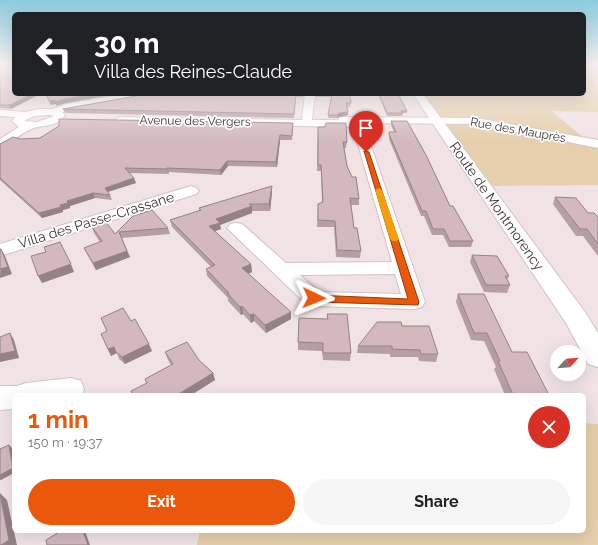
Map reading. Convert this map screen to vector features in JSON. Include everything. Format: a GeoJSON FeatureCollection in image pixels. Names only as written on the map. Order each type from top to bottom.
{"type":"FeatureCollection","features":[{"type":"Feature","properties":{"kind":"street"},"geometry":{"type":"LineString","coordinates":[[56,115],[66,107],[131,96]]}},
{"type":"Feature","properties":{"kind":"street"},"geometry":{"type":"LineString","coordinates":[[308,122],[310,96]]}},
{"type":"Feature","properties":{"kind":"street","name":"Route de Montmorency"},"geometry":{"type":"LineString","coordinates":[[419,96],[576,318],[598,356]]}},
{"type":"Feature","properties":{"kind":"street"},"geometry":{"type":"LineString","coordinates":[[0,113],[25,120]]}},
{"type":"Feature","properties":{"kind":"street"},"geometry":{"type":"LineString","coordinates":[[0,144],[25,120],[39,113],[73,119]]}},
{"type":"Feature","properties":{"kind":"street"},"geometry":{"type":"LineString","coordinates":[[0,121],[25,120]]}},
{"type":"Feature","properties":{"kind":"street","name":"Avenue des Vergers"},"geometry":{"type":"LineString","coordinates":[[111,120],[308,122],[437,121]]}},
{"type":"Feature","properties":{"kind":"street","name":"Rue des Mauprès"},"geometry":{"type":"LineString","coordinates":[[437,121],[477,121],[598,144]]}},
{"type":"Feature","properties":{"kind":"street"},"geometry":{"type":"LineString","coordinates":[[236,228],[314,298],[414,302],[357,122]]}},
{"type":"Feature","properties":{"kind":"street","name":"Villa des Passe-Crassane"},"geometry":{"type":"LineString","coordinates":[[0,250],[191,191]]}},
{"type":"Feature","properties":{"kind":"street"},"geometry":{"type":"LineString","coordinates":[[282,269],[404,268]]}},
{"type":"Feature","properties":{"kind":"street","name":"Route de Montmorency"},"geometry":{"type":"LineString","coordinates":[[576,318],[598,342]]}},
{"type":"Feature","properties":{"kind":"street"},"geometry":{"type":"LineString","coordinates":[[41,393],[71,389]]}},
{"type":"Feature","properties":{"kind":"street"},"geometry":{"type":"LineString","coordinates":[[0,398],[12,396]]}},
{"type":"Feature","properties":{"kind":"shaded area"},"geometry":{"type":"Polygon","coordinates":[[[586,90],[598,90],[598,112],[551,111],[598,149],[598,185],[493,186],[425,96],[586,96],[586,90]]]}},
{"type":"Feature","properties":{"kind":"shaded area"},"geometry":{"type":"Polygon","coordinates":[[[586,423],[598,424],[598,545],[197,545],[200,533],[586,533],[586,423]]]}},
{"type":"Feature","properties":{"kind":"building"},"geometry":{"type":"Polygon","coordinates":[[[0,90],[12,90],[12,96],[28,96],[10,105],[0,105],[0,90]]]}},
{"type":"Feature","properties":{"kind":"building"},"geometry":{"type":"Polygon","coordinates":[[[47,96],[83,96],[55,102],[55,100],[49,101],[47,96]]]}},
{"type":"Feature","properties":{"kind":"building"},"geometry":{"type":"Polygon","coordinates":[[[136,96],[296,96],[294,114],[63,109],[136,96]]]}},
{"type":"Feature","properties":{"kind":"building"},"geometry":{"type":"Polygon","coordinates":[[[332,96],[350,96],[351,103],[346,103],[348,112],[339,113],[337,115],[328,115],[332,96]]]}},
{"type":"Feature","properties":{"kind":"building"},"geometry":{"type":"Polygon","coordinates":[[[380,96],[399,96],[407,111],[401,111],[403,113],[387,113],[380,96]]]}},
{"type":"Feature","properties":{"kind":"building"},"geometry":{"type":"Polygon","coordinates":[[[59,119],[293,123],[292,136],[280,135],[276,162],[227,161],[220,170],[125,168],[134,178],[105,188],[110,195],[93,193],[67,201],[68,203],[60,205],[61,207],[39,213],[0,178],[0,144],[13,137],[21,139],[40,138],[59,126],[59,119]]]}},
{"type":"Feature","properties":{"kind":"building"},"geometry":{"type":"Polygon","coordinates":[[[391,121],[407,121],[426,155],[450,206],[453,206],[473,241],[450,241],[444,229],[433,229],[426,211],[422,211],[389,134],[389,132],[396,132],[391,121]]]}},
{"type":"Feature","properties":{"kind":"building"},"geometry":{"type":"Polygon","coordinates":[[[326,123],[346,123],[347,142],[343,142],[347,166],[352,177],[356,177],[359,199],[350,198],[354,228],[357,228],[361,251],[337,250],[335,221],[318,220],[318,204],[323,202],[321,165],[318,165],[318,127],[325,127],[326,123]]]}},
{"type":"Feature","properties":{"kind":"building"},"geometry":{"type":"Polygon","coordinates":[[[272,186],[269,204],[249,204],[252,206],[216,219],[220,223],[209,226],[251,264],[242,268],[291,312],[265,325],[254,314],[250,315],[242,306],[240,307],[227,293],[229,293],[206,269],[215,265],[170,220],[201,210],[199,208],[272,186]]]}},
{"type":"Feature","properties":{"kind":"building"},"geometry":{"type":"Polygon","coordinates":[[[555,197],[576,198],[588,213],[594,213],[598,217],[598,244],[587,229],[580,229],[555,197]]]}},
{"type":"Feature","properties":{"kind":"building"},"geometry":{"type":"Polygon","coordinates":[[[152,210],[168,228],[119,232],[127,251],[93,263],[84,248],[102,241],[92,227],[106,222],[115,234],[133,216],[152,210]]]}},
{"type":"Feature","properties":{"kind":"building"},"geometry":{"type":"Polygon","coordinates":[[[60,242],[71,264],[38,276],[31,256],[46,252],[44,247],[60,242]]]}},
{"type":"Feature","properties":{"kind":"building"},"geometry":{"type":"Polygon","coordinates":[[[0,249],[8,267],[0,269],[0,249]]]}},
{"type":"Feature","properties":{"kind":"building"},"geometry":{"type":"Polygon","coordinates":[[[472,255],[497,256],[509,276],[505,276],[510,285],[486,285],[472,255]]]}},
{"type":"Feature","properties":{"kind":"building"},"geometry":{"type":"Polygon","coordinates":[[[458,294],[484,294],[512,352],[527,352],[548,393],[512,393],[487,333],[474,333],[458,294]]]}},
{"type":"Feature","properties":{"kind":"building"},"geometry":{"type":"Polygon","coordinates":[[[123,308],[131,321],[135,319],[149,344],[122,357],[116,352],[114,347],[108,349],[101,334],[107,331],[101,318],[123,308]]]}},
{"type":"Feature","properties":{"kind":"building"},"geometry":{"type":"Polygon","coordinates":[[[327,314],[347,314],[351,353],[323,353],[323,343],[298,342],[299,318],[328,319],[327,314]]]}},
{"type":"Feature","properties":{"kind":"building"},"geometry":{"type":"Polygon","coordinates":[[[377,322],[401,322],[402,326],[429,326],[438,354],[421,354],[420,350],[392,349],[392,346],[358,346],[377,322]]]}},
{"type":"Feature","properties":{"kind":"building"},"geometry":{"type":"Polygon","coordinates":[[[10,333],[15,351],[0,354],[0,337],[10,333]]]}},
{"type":"Feature","properties":{"kind":"building"},"geometry":{"type":"Polygon","coordinates":[[[187,342],[199,360],[213,373],[180,393],[132,393],[131,391],[147,383],[145,379],[173,364],[165,352],[187,342]]]}},
{"type":"Feature","properties":{"kind":"building"},"geometry":{"type":"Polygon","coordinates":[[[9,445],[12,469],[0,475],[0,449],[9,445]]]}},
{"type":"Feature","properties":{"kind":"building"},"geometry":{"type":"Polygon","coordinates":[[[0,494],[9,540],[1,545],[0,545],[0,494]]]}},
{"type":"Feature","properties":{"kind":"building"},"geometry":{"type":"Polygon","coordinates":[[[58,533],[84,533],[88,545],[47,545],[46,540],[58,533]]]}},
{"type":"Feature","properties":{"kind":"slow traffic"},"geometry":{"type":"LineString","coordinates":[[379,190],[394,239]]}},
{"type":"Feature","properties":{"kind":"route"},"geometry":{"type":"LineString","coordinates":[[314,298],[414,302],[366,152]]}}]}
